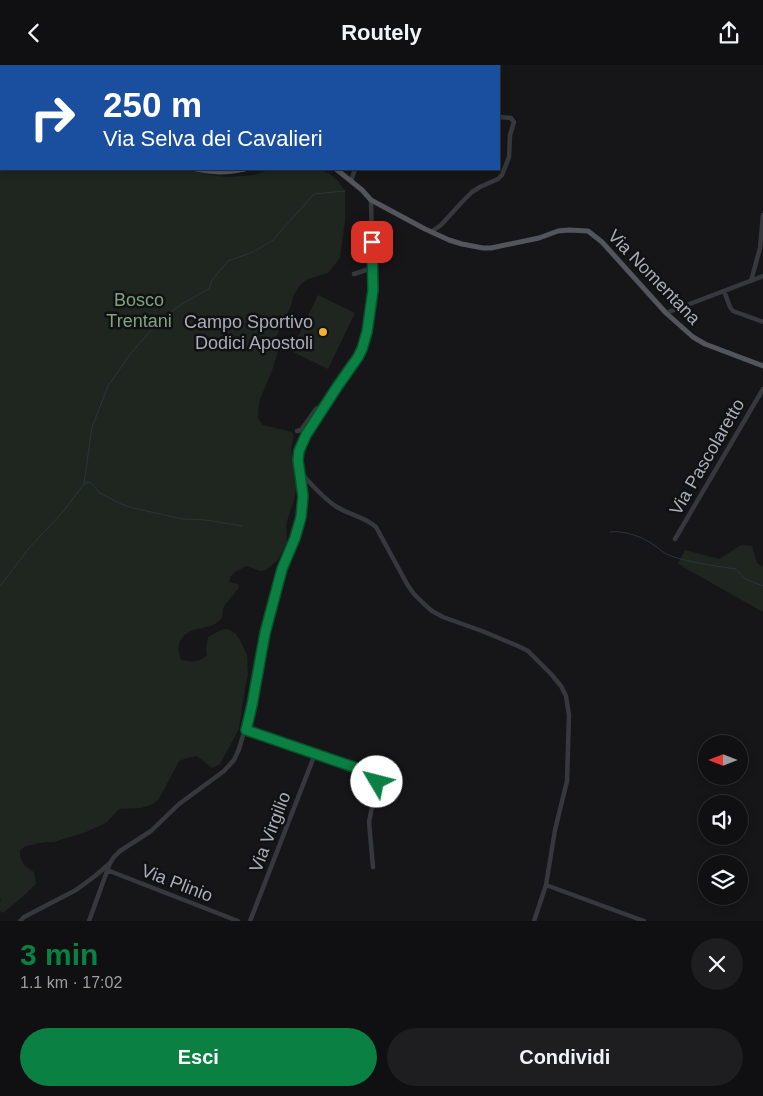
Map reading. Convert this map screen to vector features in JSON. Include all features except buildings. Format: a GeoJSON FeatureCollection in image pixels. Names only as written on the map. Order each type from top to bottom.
{"type":"FeatureCollection","features":[{"type":"Feature","properties":{"kind":"main road"},"geometry":{"type":"LineString","coordinates":[[200,170],[223,173],[240,170]]}},
{"type":"Feature","properties":{"kind":"main road","name":"Via Nomentana"},"geometry":{"type":"LineString","coordinates":[[337,170],[371,200],[431,232],[462,245],[483,248],[497,247],[530,240],[558,231],[588,231],[602,242],[666,313],[698,341],[763,366]]}},
{"type":"Feature","properties":{"kind":"street"},"geometry":{"type":"LineString","coordinates":[[431,232],[440,227],[469,195],[480,187],[498,179],[504,171],[510,155],[510,135],[514,122],[510,118],[500,117]]}},
{"type":"Feature","properties":{"kind":"street"},"geometry":{"type":"LineString","coordinates":[[351,181],[355,170]]}},
{"type":"Feature","properties":{"kind":"street"},"geometry":{"type":"LineString","coordinates":[[89,921],[107,870],[114,857],[151,831],[179,804],[226,769],[236,756],[246,730],[265,633],[282,569],[295,538],[301,517],[303,496],[298,457],[301,445],[358,357],[367,332],[372,294],[371,200]]}},
{"type":"Feature","properties":{"kind":"street"},"geometry":{"type":"LineString","coordinates":[[751,281],[760,248],[763,215]]}},
{"type":"Feature","properties":{"kind":"street"},"geometry":{"type":"LineString","coordinates":[[354,274],[372,268]]}},
{"type":"Feature","properties":{"kind":"street"},"geometry":{"type":"LineString","coordinates":[[666,313],[763,276]]}},
{"type":"Feature","properties":{"kind":"street"},"geometry":{"type":"LineString","coordinates":[[724,291],[733,311],[763,322]]}},
{"type":"Feature","properties":{"kind":"street","name":"Via Pascolaretto"},"geometry":{"type":"LineString","coordinates":[[674,539],[763,389]]}},
{"type":"Feature","properties":{"kind":"street"},"geometry":{"type":"LineString","coordinates":[[297,431],[301,430],[316,409],[320,407],[322,410]]}},
{"type":"Feature","properties":{"kind":"street"},"geometry":{"type":"LineString","coordinates":[[300,471],[336,507],[368,521],[376,527],[407,584],[429,608],[447,619],[524,649],[551,673],[563,690],[567,700],[569,715],[568,774],[555,830],[546,885],[534,921]]}},
{"type":"Feature","properties":{"kind":"street"},"geometry":{"type":"LineString","coordinates":[[246,730],[376,776],[378,780],[369,824],[373,867]]}},
{"type":"Feature","properties":{"kind":"street","name":"Via Virgilio"},"geometry":{"type":"LineString","coordinates":[[250,921],[315,754]]}},
{"type":"Feature","properties":{"kind":"street"},"geometry":{"type":"LineString","coordinates":[[20,920],[76,890],[110,863]]}},
{"type":"Feature","properties":{"kind":"street","name":"Via Plinio"},"geometry":{"type":"LineString","coordinates":[[107,870],[238,921]]}},
{"type":"Feature","properties":{"kind":"street"},"geometry":{"type":"LineString","coordinates":[[546,885],[641,921]]}},
{"type":"Feature","properties":{"kind":"green space","name":"Bosco Trentani"},"geometry":{"type":"Polygon","coordinates":[[[0,170],[186,170],[228,177],[254,175],[269,170],[320,170],[330,174],[345,191],[345,221],[340,258],[328,273],[308,279],[300,285],[294,295],[277,335],[279,348],[259,402],[258,418],[263,425],[292,432],[294,436],[291,449],[297,484],[286,525],[287,542],[278,560],[266,570],[260,571],[247,566],[233,574],[229,582],[238,584],[239,587],[224,607],[221,619],[211,626],[190,631],[182,638],[179,646],[181,660],[198,661],[207,655],[208,637],[221,630],[228,629],[235,633],[247,655],[248,675],[239,729],[220,764],[212,768],[197,756],[179,761],[159,799],[153,804],[141,808],[119,809],[106,823],[86,832],[54,842],[26,846],[20,850],[20,857],[23,863],[34,872],[36,884],[3,913],[0,911],[0,170]]]}},
{"type":"Feature","properties":{"kind":"green space","name":"Campo Sportivo Dodici Apostoli"},"geometry":{"type":"Polygon","coordinates":[[[318,295],[355,313],[328,369],[291,351],[318,295]]]}},
{"type":"Feature","properties":{"kind":"green space"},"geometry":{"type":"Polygon","coordinates":[[[741,545],[752,546],[757,563],[763,567],[763,612],[678,564],[685,550],[719,559],[741,545]]]}},
{"type":"Feature","properties":{"kind":"waterway"},"geometry":{"type":"LineString","coordinates":[[84,484],[92,427],[108,386],[131,353],[159,321],[183,303],[209,289],[212,280],[228,261],[253,252],[272,241],[314,194],[345,191]]}},
{"type":"Feature","properties":{"kind":"waterway"},"geometry":{"type":"LineString","coordinates":[[0,586],[30,547],[62,513],[84,484],[88,482],[100,493],[133,508],[183,519],[206,520],[242,526]]}},
{"type":"Feature","properties":{"kind":"waterway"},"geometry":{"type":"LineString","coordinates":[[610,532],[627,533],[639,537],[650,542],[666,554],[679,558],[736,569],[745,579],[763,586]]}},
{"type":"Feature","properties":{"kind":"place","name":"Campo Sportivo Dodici Apostoli"},"geometry":{"type":"Point","coordinates":[323,332]}},
{"type":"Feature","properties":{"kind":"route"},"geometry":{"type":"LineString","coordinates":[[372,242],[373,290],[367,332],[362,349],[306,435],[299,451],[298,460],[303,496],[301,517],[295,538],[282,569],[262,644],[246,730],[374,774],[377,777],[377,782]]}}]}
